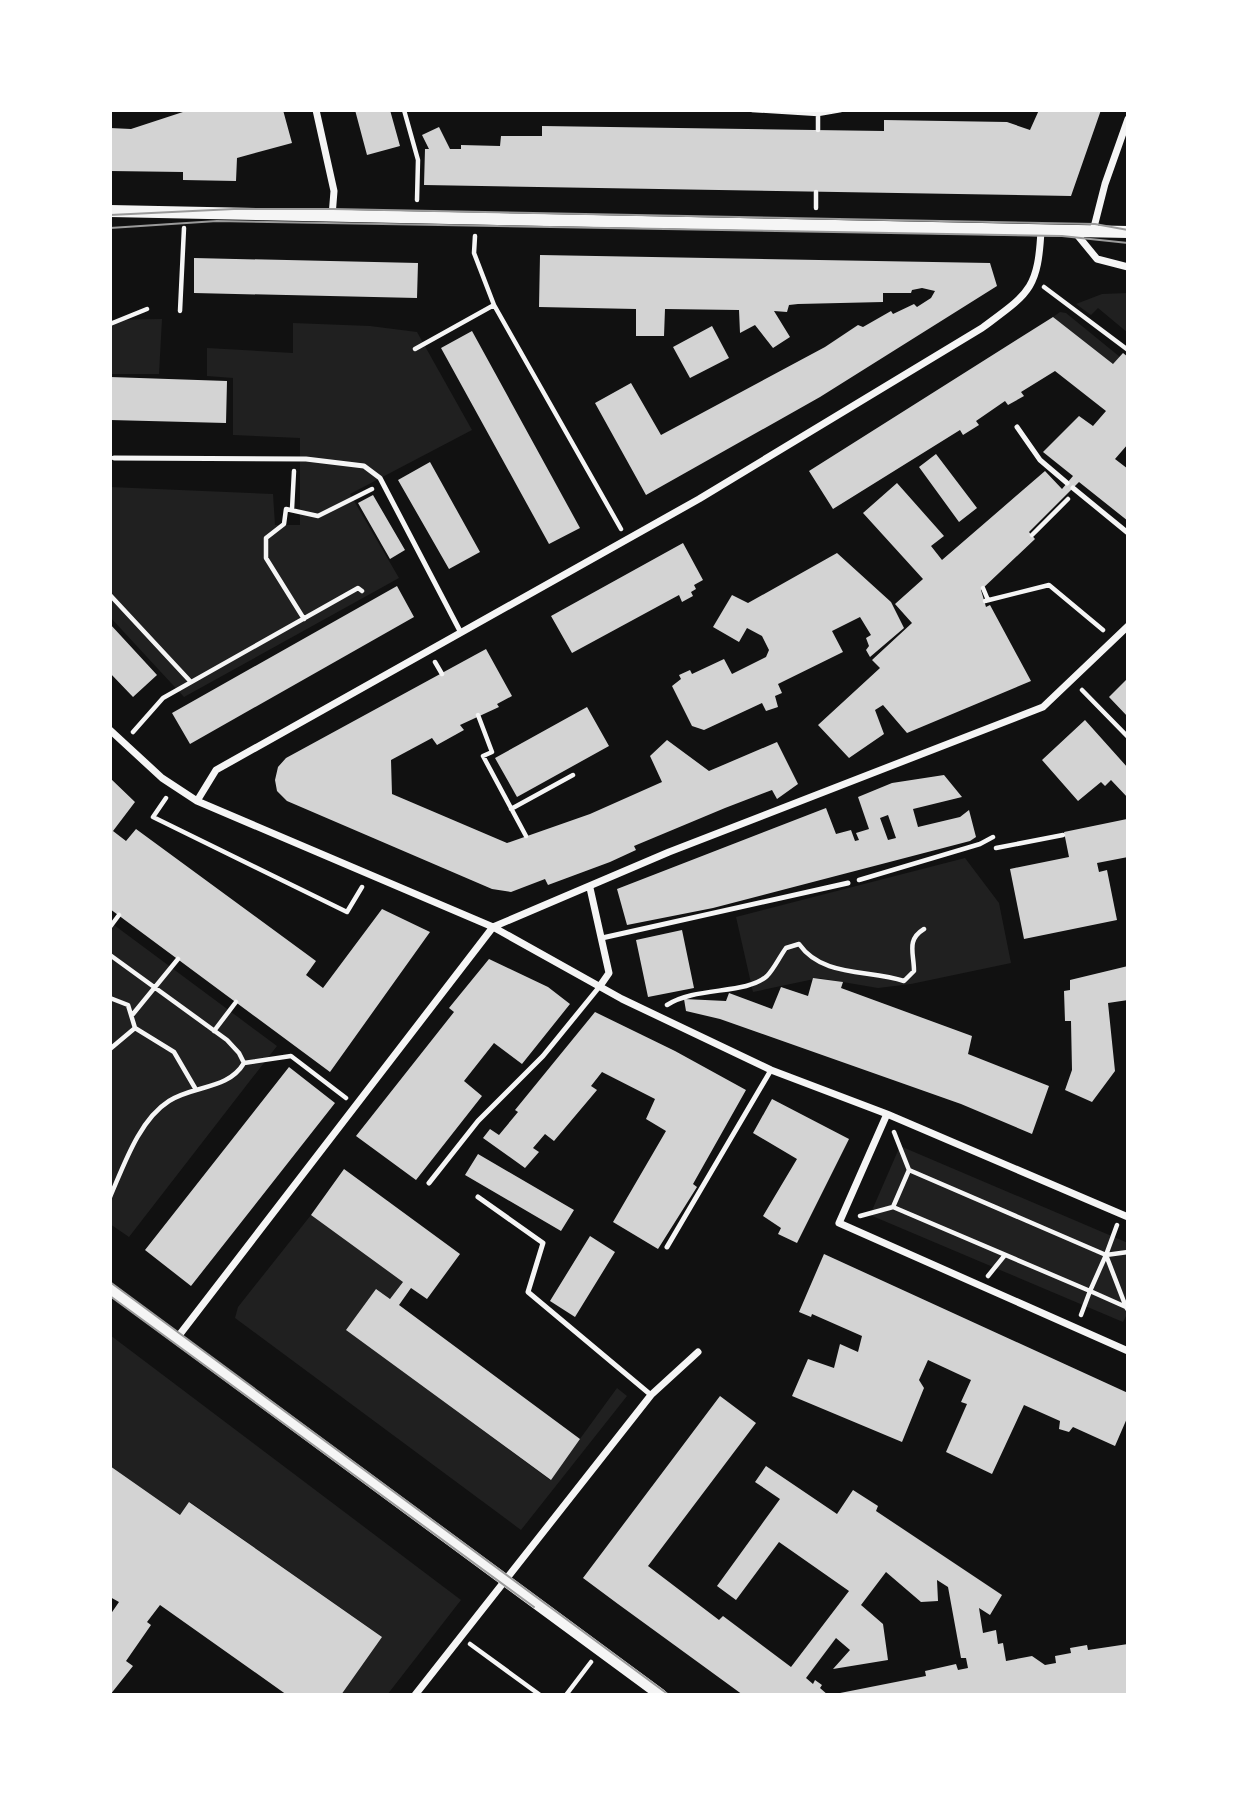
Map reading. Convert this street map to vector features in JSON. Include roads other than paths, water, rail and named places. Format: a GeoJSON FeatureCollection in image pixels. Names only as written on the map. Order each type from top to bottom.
{"type":"FeatureCollection","features":[{"type":"Feature","properties":{"kind":"street"},"geometry":{"type":"LineString","coordinates":[[316,110],[334,191],[332,216]]}},
{"type":"Feature","properties":{"kind":"street"},"geometry":{"type":"LineString","coordinates":[[1093,231],[1105,184],[1128,119]]}},
{"type":"Feature","properties":{"kind":"street"},"geometry":{"type":"LineString","coordinates":[[110,211],[1128,232]]}},
{"type":"Feature","properties":{"kind":"street"},"geometry":{"type":"LineString","coordinates":[[197,801],[216,770],[699,499],[963,340],[1009,308],[1035,280],[1041,229]]}},
{"type":"Feature","properties":{"kind":"street"},"geometry":{"type":"LineString","coordinates":[[1073,230],[1097,259],[1128,267]]}},
{"type":"Feature","properties":{"kind":"street"},"geometry":{"type":"LineString","coordinates":[[177,1338],[492,928],[681,847],[1043,707],[1128,626]]}},
{"type":"Feature","properties":{"kind":"street"},"geometry":{"type":"LineString","coordinates":[[110,730],[174,786],[197,801],[492,928],[600,986],[771,1070],[887,1114],[1124,1216]]}},
{"type":"Feature","properties":{"kind":"street"},"geometry":{"type":"LineString","coordinates":[[590,888],[609,973],[600,986]]}},
{"type":"Feature","properties":{"kind":"street"},"geometry":{"type":"LineString","coordinates":[[887,1114],[839,1223],[1128,1351]]}},
{"type":"Feature","properties":{"kind":"street"},"geometry":{"type":"LineString","coordinates":[[110,1289],[661,1695]]}},
{"type":"Feature","properties":{"kind":"street"},"geometry":{"type":"LineString","coordinates":[[415,1695],[652,1395],[698,1352]]}},
{"type":"Feature","properties":{"kind":"lane"},"geometry":{"type":"LineString","coordinates":[[1017,427],[1040,460],[1067,483]]}},
{"type":"Feature","properties":{"kind":"lane"},"geometry":{"type":"LineString","coordinates":[[114,458],[294,458],[364,466],[382,483],[460,631]]}},
{"type":"Feature","properties":{"kind":"lane"},"geometry":{"type":"LineString","coordinates":[[1075,490],[1128,533]]}},
{"type":"Feature","properties":{"kind":"lane"},"geometry":{"type":"LineString","coordinates":[[602,938],[848,883]]}},
{"type":"Feature","properties":{"kind":"lane"},"geometry":{"type":"LineString","coordinates":[[429,1183],[478,1121],[543,1056],[600,986]]}},
{"type":"Feature","properties":{"kind":"lane"},"geometry":{"type":"LineString","coordinates":[[667,1247],[771,1070]]}},
{"type":"Feature","properties":{"kind":"lane"},"geometry":{"type":"LineString","coordinates":[[478,1197],[543,1243],[528,1292],[652,1395]]}},
{"type":"Feature","properties":{"kind":"tram line"},"geometry":{"type":"LineString","coordinates":[[110,215],[234,209],[333,209],[1095,224],[1128,230]]}},
{"type":"Feature","properties":{"kind":"tram line"},"geometry":{"type":"LineString","coordinates":[[110,228],[217,221],[1062,236],[1128,243]]}},
{"type":"Feature","properties":{"kind":"tram line"},"geometry":{"type":"LineString","coordinates":[[110,1282],[669,1695]]}},
{"type":"Feature","properties":{"kind":"tram line"},"geometry":{"type":"LineString","coordinates":[[110,1296],[534,1607]]}}]}
